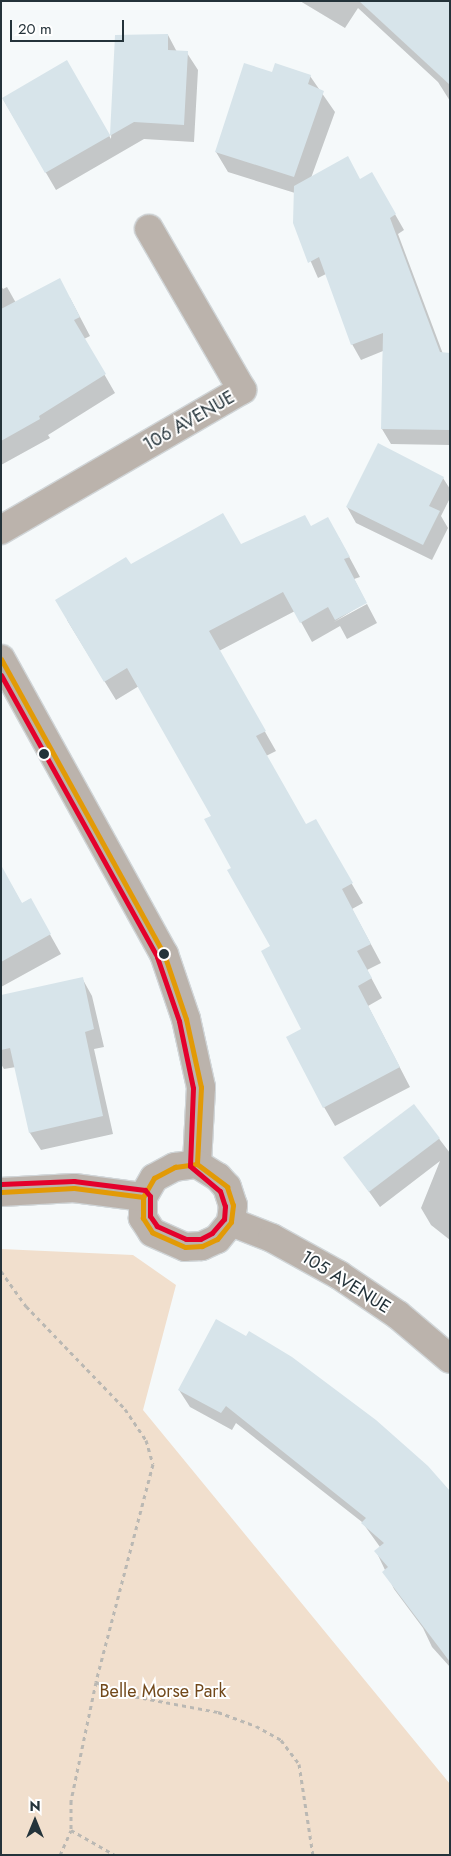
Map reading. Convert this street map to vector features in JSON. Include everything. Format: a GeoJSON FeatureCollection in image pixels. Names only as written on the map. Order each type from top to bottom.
{"type":"FeatureCollection","features":[{"type":"Feature","properties":{"kind":"street","name":"106 AVENUE"},"geometry":{"type":"LineString","coordinates":[[1,530],[242,390],[149,229]]}},
{"type":"Feature","properties":{"kind":"street"},"geometry":{"type":"LineString","coordinates":[[1,659],[164,954],[186,1019],[200,1087],[197,1164]]}},
{"type":"Feature","properties":{"kind":"street"},"geometry":{"type":"LineString","coordinates":[[197,1164],[218,1177],[227,1187],[233,1205],[230,1222],[217,1239],[202,1246],[185,1247],[152,1232],[143,1218],[143,1197],[154,1178],[175,1167],[197,1164]]}},
{"type":"Feature","properties":{"kind":"street"},"geometry":{"type":"LineString","coordinates":[[1,1192],[74,1188],[143,1197]]}},
{"type":"Feature","properties":{"kind":"street","name":"105 AVENUE"},"geometry":{"type":"LineString","coordinates":[[230,1222],[272,1238],[346,1279],[398,1315],[450,1359]]}},
{"type":"Feature","properties":{"kind":"path"},"geometry":{"type":"LineString","coordinates":[[1,1271],[26,1306],[125,1409],[146,1440],[153,1464],[96,1682],[87,1733],[78,1760],[71,1801],[71,1830],[60,1855]]}},
{"type":"Feature","properties":{"kind":"path"},"geometry":{"type":"LineString","coordinates":[[96,1682],[127,1695],[218,1712],[256,1726],[281,1740],[299,1764],[313,1855]]}},
{"type":"Feature","properties":{"kind":"path"},"geometry":{"type":"LineString","coordinates":[[71,1830],[114,1855]]}},
{"type":"Feature","properties":{"kind":"green space","name":"Belle Morse Park"},"geometry":{"type":"Polygon","coordinates":[[[1,1249],[133,1255],[176,1285],[143,1410],[450,1784],[450,1855],[1,1855],[1,1249]]]}},
{"type":"Feature","properties":{"kind":"building"},"geometry":{"type":"Polygon","coordinates":[[[359,1],[450,1],[450,85],[359,1]]]}},
{"type":"Feature","properties":{"kind":"building"},"geometry":{"type":"Polygon","coordinates":[[[168,34],[168,50],[188,51],[184,125],[134,122],[45,173],[2,98],[67,60],[110,135],[115,35],[168,34]]]}},
{"type":"Feature","properties":{"kind":"building"},"geometry":{"type":"Polygon","coordinates":[[[244,63],[272,72],[275,63],[311,75],[308,84],[324,91],[294,177],[215,152],[244,63]]]}},
{"type":"Feature","properties":{"kind":"building"},"geometry":{"type":"Polygon","coordinates":[[[348,156],[360,179],[372,172],[396,214],[390,218],[440,352],[450,353],[450,430],[381,429],[383,333],[351,345],[319,257],[308,263],[293,223],[294,186],[348,156]]]}},
{"type":"Feature","properties":{"kind":"building"},"geometry":{"type":"Polygon","coordinates":[[[60,278],[80,317],[74,320],[106,374],[39,416],[40,419],[1,441],[1,309],[60,278]]]}},
{"type":"Feature","properties":{"kind":"building"},"geometry":{"type":"Polygon","coordinates":[[[378,443],[444,477],[429,506],[440,511],[423,545],[346,507],[378,443]]]}},
{"type":"Feature","properties":{"kind":"building"},"geometry":{"type":"Polygon","coordinates":[[[223,513],[241,544],[305,515],[311,526],[328,517],[350,557],[344,559],[367,603],[335,620],[328,607],[300,623],[283,592],[209,631],[266,731],[256,736],[306,824],[316,819],[353,883],[342,889],[371,944],[357,951],[372,978],[358,986],[400,1067],[323,1108],[286,1037],[301,1029],[261,951],[270,946],[227,870],[231,868],[204,819],[211,816],[127,668],[104,682],[55,600],[126,557],[131,564],[223,513]]]}},
{"type":"Feature","properties":{"kind":"building"},"geometry":{"type":"Polygon","coordinates":[[[1,865],[22,903],[31,898],[51,934],[1,962],[1,865]]]}},
{"type":"Feature","properties":{"kind":"building"},"geometry":{"type":"Polygon","coordinates":[[[83,977],[94,1029],[85,1032],[103,1116],[29,1133],[10,1048],[1,1050],[1,995],[83,977]]]}},
{"type":"Feature","properties":{"kind":"building"},"geometry":{"type":"Polygon","coordinates":[[[414,1104],[440,1138],[369,1192],[343,1158],[414,1104]]]}},
{"type":"Feature","properties":{"kind":"building"},"geometry":{"type":"Polygon","coordinates":[[[216,1319],[246,1336],[249,1331],[292,1357],[376,1420],[428,1466],[450,1491],[450,1662],[382,1572],[388,1567],[374,1551],[384,1543],[361,1523],[366,1518],[226,1406],[221,1413],[178,1390],[216,1319]]]}},
{"type":"Feature","properties":{"kind":"transit line"},"geometry":{"type":"LineString","coordinates":[[1,659],[164,954],[186,1019],[201,1087],[197,1164]]}},
{"type":"Feature","properties":{"kind":"transit line"},"geometry":{"type":"LineString","coordinates":[[1,675],[157,957],[179,1021],[193,1088],[190,1166],[220,1191],[225,1206],[224,1219],[212,1233],[200,1239],[186,1239],[157,1226],[150,1216],[150,1196],[145,1190],[74,1181],[1,1184]]}},
{"type":"Feature","properties":{"kind":"transit line"},"geometry":{"type":"LineString","coordinates":[[197,1164],[227,1187],[233,1205],[231,1222],[217,1239],[202,1246],[185,1247],[152,1232],[143,1218],[143,1197],[154,1178],[175,1167],[197,1164]]}},
{"type":"Feature","properties":{"kind":"transit line"},"geometry":{"type":"LineString","coordinates":[[1,1192],[74,1188],[143,1197]]}}]}
